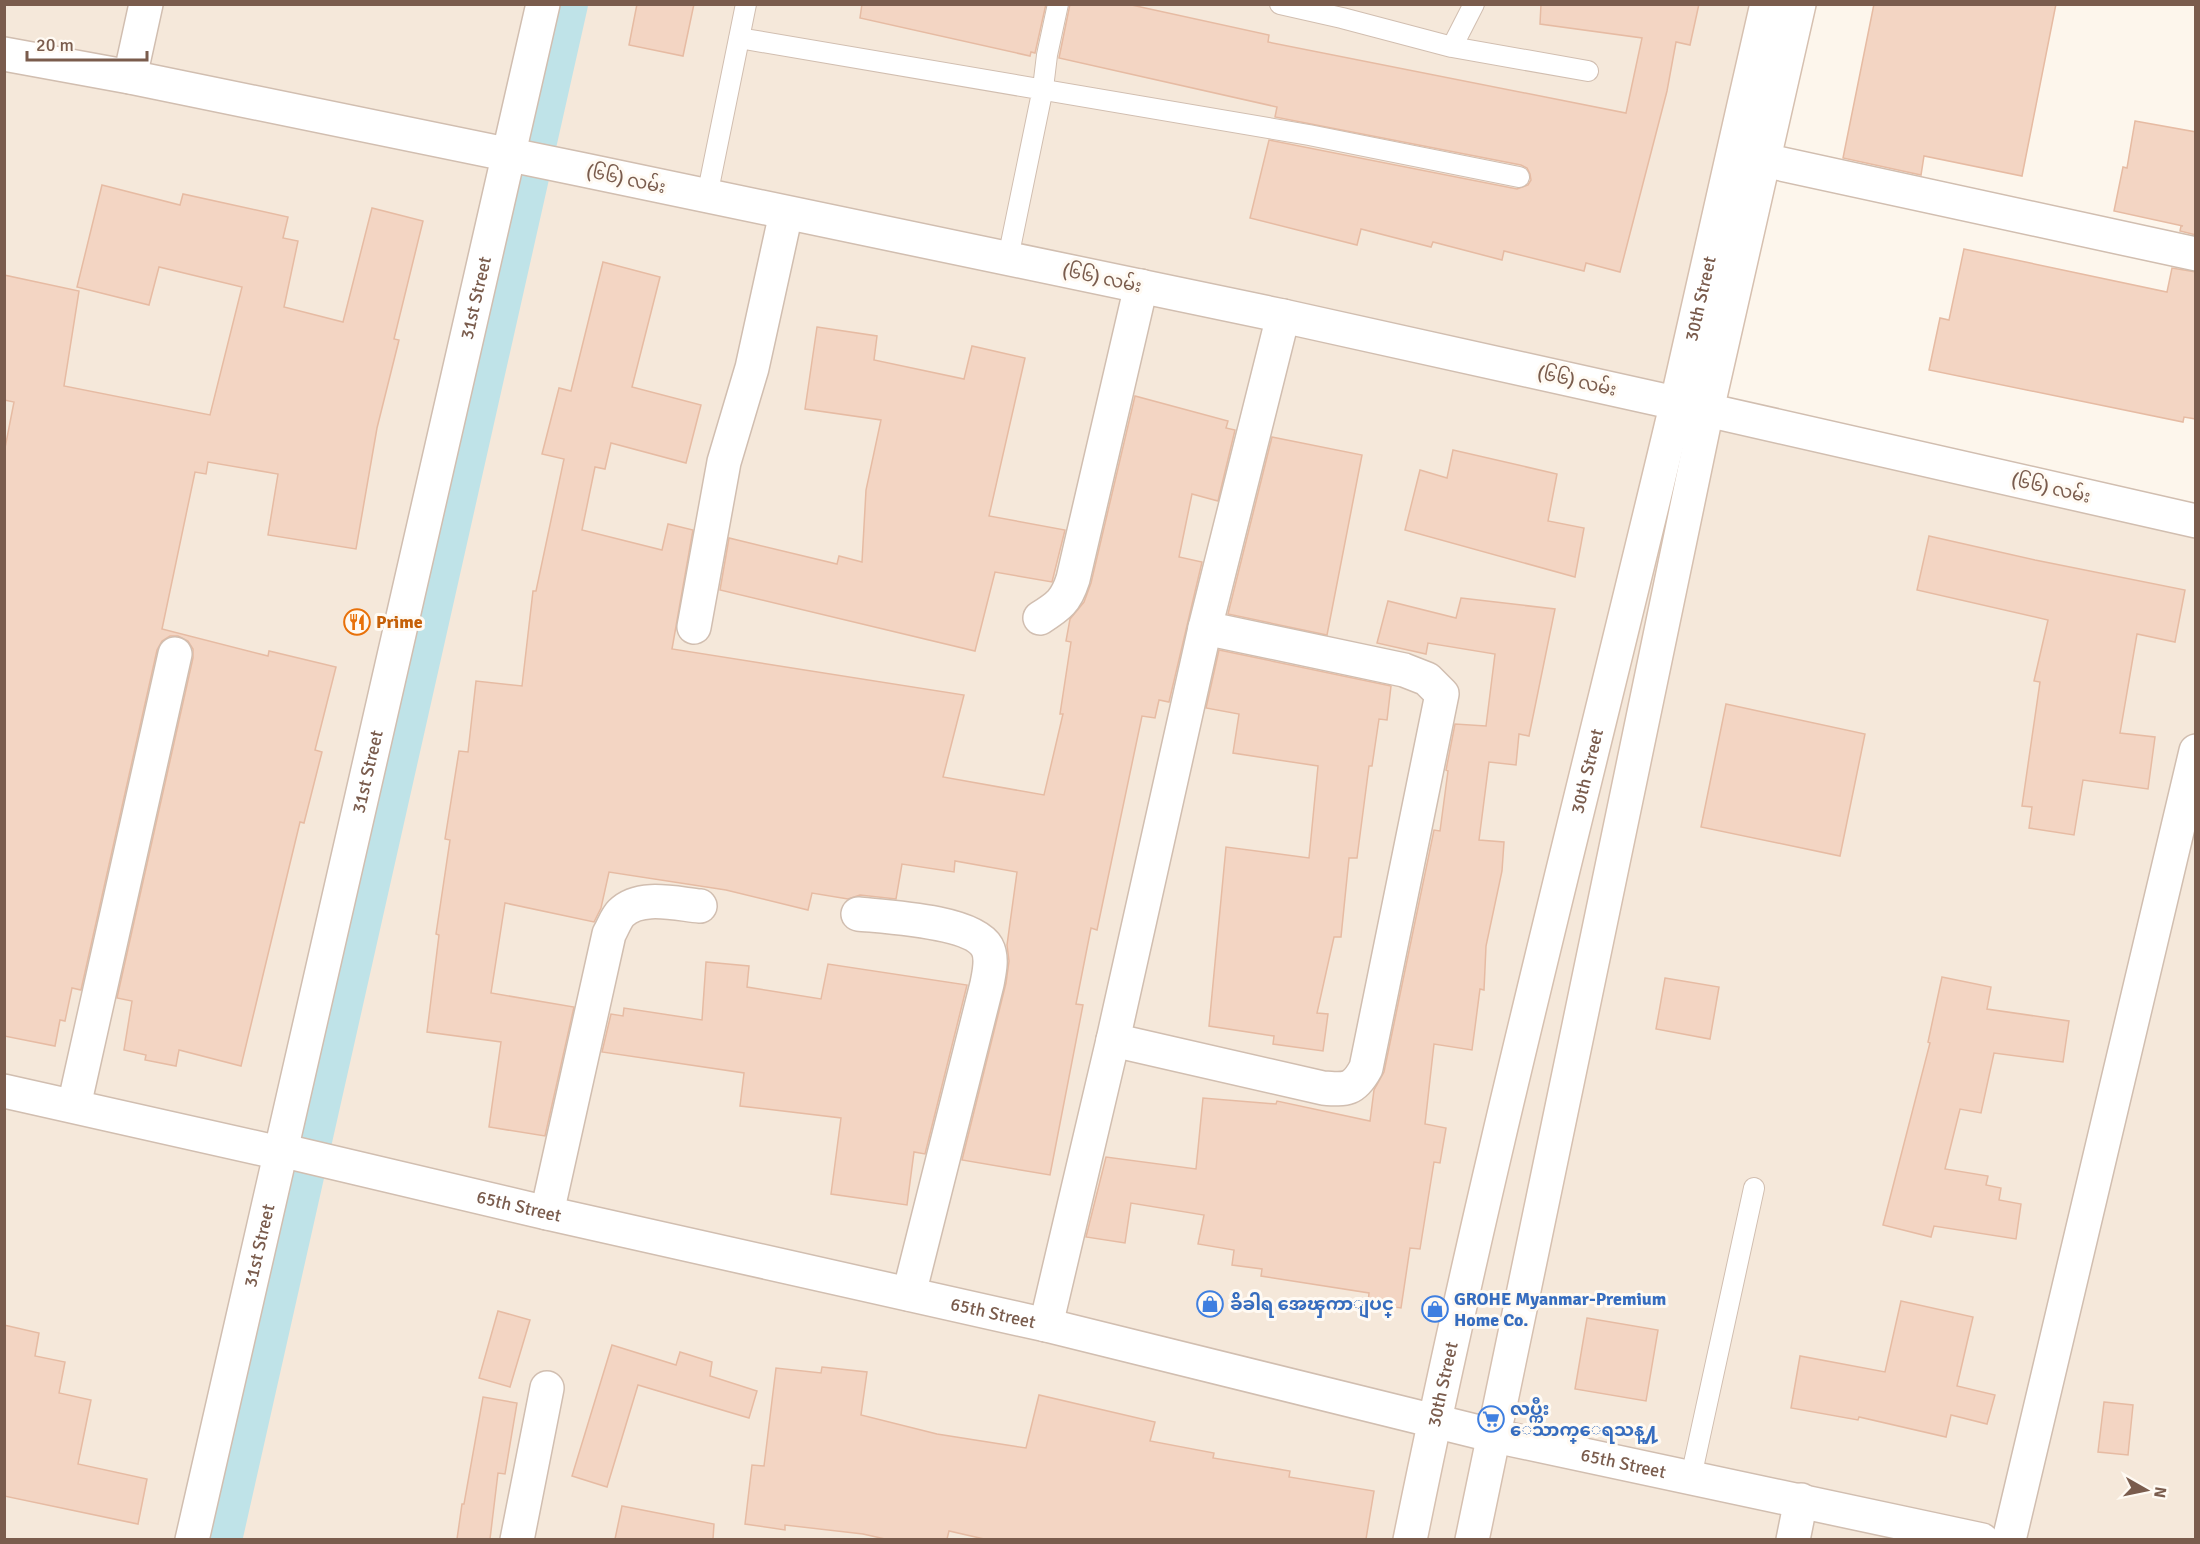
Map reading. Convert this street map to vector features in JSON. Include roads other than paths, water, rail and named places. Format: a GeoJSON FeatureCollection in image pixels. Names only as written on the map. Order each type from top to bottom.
{"type":"FeatureCollection","features":[{"type":"Feature","properties":{"kind":"street"},"geometry":{"type":"LineString","coordinates":[[130,77],[146,4]]}},
{"type":"Feature","properties":{"kind":"street","name":"31st Street"},"geometry":{"type":"LineString","coordinates":[[192,1539],[287,1153],[525,158],[543,4]]}},
{"type":"Feature","properties":{"kind":"street","name":"30th Street"},"geometry":{"type":"LineString","coordinates":[[1472,1539],[1596,949],[1692,407],[1767,4]]}},
{"type":"Feature","properties":{"kind":"street","name":"30th Street"},"geometry":{"type":"LineString","coordinates":[[1410,1539],[1434,1421],[1547,937],[1692,407],[1763,160],[1799,4]]}},
{"type":"Feature","properties":{"kind":"street","name":"(၆၆) လမ်း"},"geometry":{"type":"LineString","coordinates":[[4,54],[130,77],[584,170],[1283,316],[2196,521]]}},
{"type":"Feature","properties":{"kind":"street"},"geometry":{"type":"LineString","coordinates":[[1763,160],[2196,254]]}},
{"type":"Feature","properties":{"kind":"street"},"geometry":{"type":"LineString","coordinates":[[694,627],[724,462],[752,368],[786,213]]}},
{"type":"Feature","properties":{"kind":"street"},"geometry":{"type":"LineString","coordinates":[[1040,618],[1058,607],[1068,595],[1073,579],[1141,286]]}},
{"type":"Feature","properties":{"kind":"street"},"geometry":{"type":"LineString","coordinates":[[1046,1324],[1113,1040],[1205,628],[1283,316]]}},
{"type":"Feature","properties":{"kind":"street"},"geometry":{"type":"LineString","coordinates":[[1113,1040],[1323,1088],[1341,1090],[1358,1083],[1366,1068],[1442,694],[1426,679],[1404,670],[1205,628]]}},
{"type":"Feature","properties":{"kind":"street"},"geometry":{"type":"LineString","coordinates":[[74,1106],[175,654]]}},
{"type":"Feature","properties":{"kind":"street"},"geometry":{"type":"LineString","coordinates":[[2009,1539],[2196,750]]}},
{"type":"Feature","properties":{"kind":"street"},"geometry":{"type":"LineString","coordinates":[[548,1213],[609,934],[620,913],[637,904],[664,902],[700,906]]}},
{"type":"Feature","properties":{"kind":"street"},"geometry":{"type":"LineString","coordinates":[[858,914],[941,924],[973,934],[988,950],[987,984],[909,1294]]}},
{"type":"Feature","properties":{"kind":"street"},"geometry":{"type":"LineString","coordinates":[[1547,937],[1596,949]]}},
{"type":"Feature","properties":{"kind":"street","name":"65th Street"},"geometry":{"type":"LineString","coordinates":[[4,1091],[329,1161],[548,1213],[1046,1324],[1495,1436],[1982,1539]]}},
{"type":"Feature","properties":{"kind":"street"},"geometry":{"type":"LineString","coordinates":[[517,1539],[547,1388]]}},
{"type":"Feature","properties":{"kind":"street"},"geometry":{"type":"LineString","coordinates":[[1793,1539],[1801,1500]]}},
{"type":"Feature","properties":{"kind":"lane"},"geometry":{"type":"LineString","coordinates":[[707,196],[746,4]]}},
{"type":"Feature","properties":{"kind":"lane"},"geometry":{"type":"LineString","coordinates":[[1008,258],[1058,4]]}},
{"type":"Feature","properties":{"kind":"lane"},"geometry":{"type":"LineString","coordinates":[[1280,4],[1344,11],[1452,47],[1588,71]]}},
{"type":"Feature","properties":{"kind":"lane"},"geometry":{"type":"LineString","coordinates":[[1452,47],[1474,4]]}},
{"type":"Feature","properties":{"kind":"lane"},"geometry":{"type":"LineString","coordinates":[[739,38],[1309,135],[1519,177]]}},
{"type":"Feature","properties":{"kind":"lane"},"geometry":{"type":"LineString","coordinates":[[1691,1477],[1754,1188]]}},
{"type":"Feature","properties":{"kind":"waterway"},"geometry":{"type":"LineString","coordinates":[[221,1540],[567,4]]}},
{"type":"Feature","properties":{"kind":"place","name":"Prime"},"geometry":{"type":"Point","coordinates":[357,622]}},
{"type":"Feature","properties":{"kind":"place","name":"ခ်ိခါရ အေၾကာျပင္"},"geometry":{"type":"Point","coordinates":[1210,1304]}},
{"type":"Feature","properties":{"kind":"place","name":"GROHE Myanmar-Premium Home Co."},"geometry":{"type":"Point","coordinates":[1435,1309]}},
{"type":"Feature","properties":{"kind":"place","name":"လပ္ကီး ေသာက္ေရသန္႔"},"geometry":{"type":"Point","coordinates":[1491,1419]}}]}
